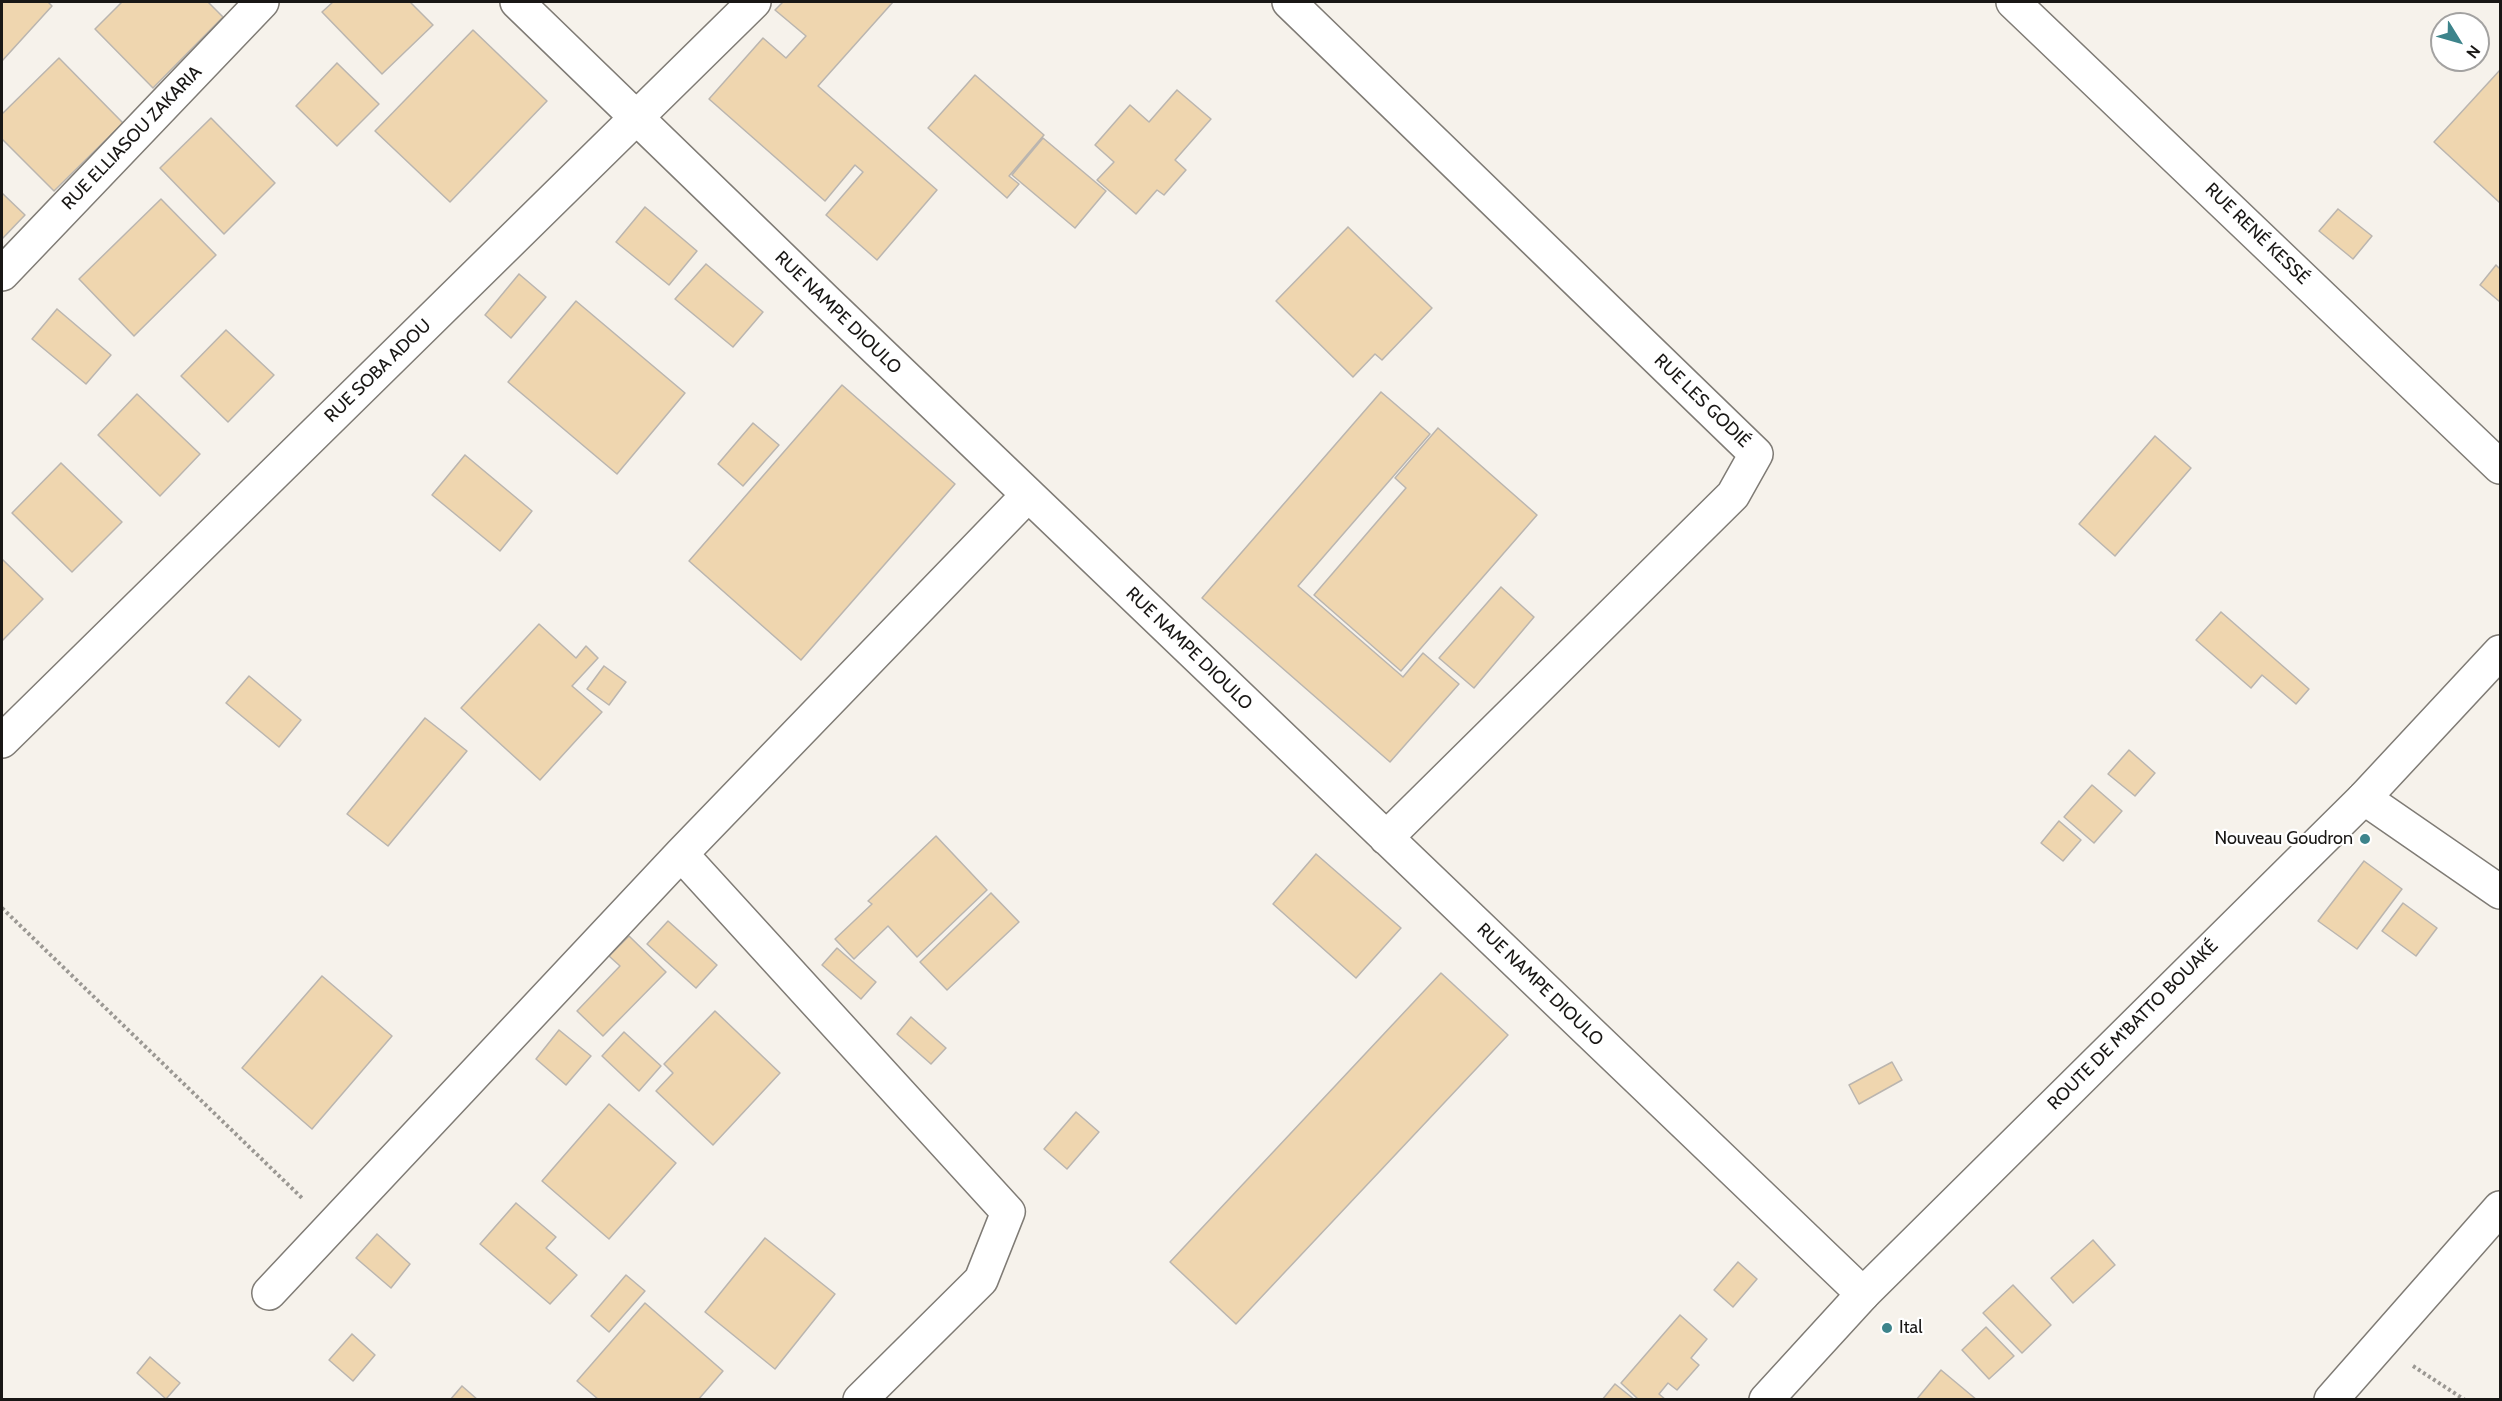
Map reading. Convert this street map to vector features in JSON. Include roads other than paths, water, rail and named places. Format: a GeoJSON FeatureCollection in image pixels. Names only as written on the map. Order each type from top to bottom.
{"type":"FeatureCollection","features":[{"type":"Feature","properties":{"kind":"street","name":"RUE ELLIASOU ZAKARIA"},"geometry":{"type":"LineString","coordinates":[[2,274],[262,2]]}},
{"type":"Feature","properties":{"kind":"street","name":"RUE NAMPE DIOULO"},"geometry":{"type":"LineString","coordinates":[[517,2],[1028,495],[1863,1294]]}},
{"type":"Feature","properties":{"kind":"street","name":"RUE SOBA ADOU"},"geometry":{"type":"LineString","coordinates":[[2,741],[754,2]]}},
{"type":"Feature","properties":{"kind":"street","name":"RUE LES GODIÉ"},"geometry":{"type":"LineString","coordinates":[[1289,2],[1756,454],[1733,495],[1386,838]]}},
{"type":"Feature","properties":{"kind":"street","name":"RUE RENÉ KESSÉ"},"geometry":{"type":"LineString","coordinates":[[2013,2],[2500,467]]}},
{"type":"Feature","properties":{"kind":"street"},"geometry":{"type":"LineString","coordinates":[[269,1293],[681,854],[1028,495]]}},
{"type":"Feature","properties":{"kind":"street","name":"ROUTE DE M'BATTO BOUAKÉ"},"geometry":{"type":"LineString","coordinates":[[1766,1400],[1863,1294],[2364,798],[2500,651]]}},
{"type":"Feature","properties":{"kind":"street"},"geometry":{"type":"LineString","coordinates":[[2364,798],[2500,892]]}},
{"type":"Feature","properties":{"kind":"street"},"geometry":{"type":"LineString","coordinates":[[681,854],[1008,1212],[981,1280],[860,1400]]}},
{"type":"Feature","properties":{"kind":"street"},"geometry":{"type":"LineString","coordinates":[[2331,1400],[2500,1208]]}},
{"type":"Feature","properties":{"kind":"place","name":"Nouveau Goudron"},"geometry":{"type":"Point","coordinates":[2365,839]}},
{"type":"Feature","properties":{"kind":"place","name":"Ital"},"geometry":{"type":"Point","coordinates":[1887,1328]}}]}
